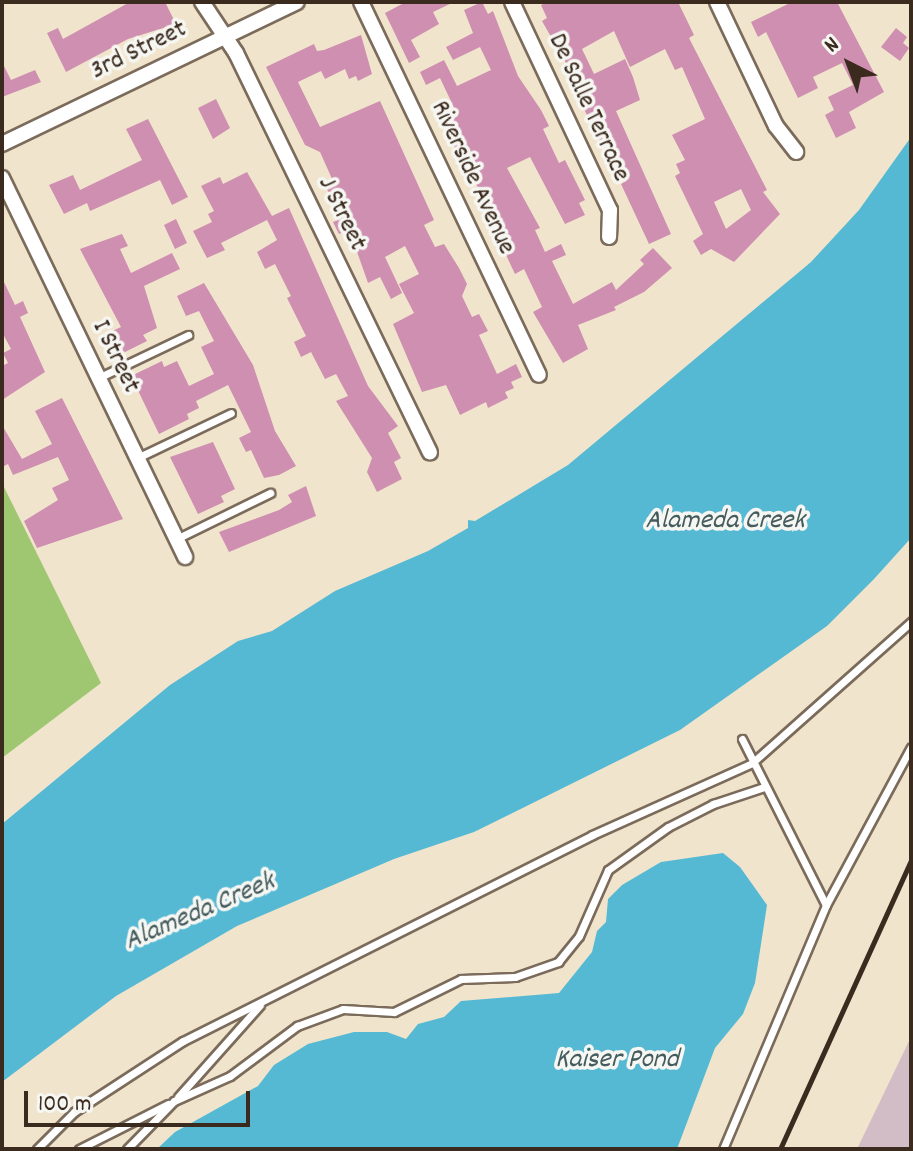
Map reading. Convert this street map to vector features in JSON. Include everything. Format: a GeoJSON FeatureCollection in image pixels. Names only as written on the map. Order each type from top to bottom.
{"type":"FeatureCollection","features":[{"type":"Feature","properties":{"kind":"street","name":"J Street"},"geometry":{"type":"LineString","coordinates":[[202,2],[236,53],[430,452]]}},
{"type":"Feature","properties":{"kind":"street","name":"3rd Street"},"geometry":{"type":"LineString","coordinates":[[2,144],[297,2]]}},
{"type":"Feature","properties":{"kind":"street","name":"Riverside Avenue"},"geometry":{"type":"LineString","coordinates":[[361,2],[539,375]]}},
{"type":"Feature","properties":{"kind":"street","name":"De Salle Terrace"},"geometry":{"type":"LineString","coordinates":[[512,2],[610,210],[609,237]]}},
{"type":"Feature","properties":{"kind":"street"},"geometry":{"type":"LineString","coordinates":[[717,2],[776,126],[796,152]]}},
{"type":"Feature","properties":{"kind":"street","name":"I Street"},"geometry":{"type":"LineString","coordinates":[[2,178],[185,557]]}},
{"type":"Feature","properties":{"kind":"lane"},"geometry":{"type":"LineString","coordinates":[[98,378],[188,335]]}},
{"type":"Feature","properties":{"kind":"lane"},"geometry":{"type":"LineString","coordinates":[[137,458],[231,413]]}},
{"type":"Feature","properties":{"kind":"lane"},"geometry":{"type":"LineString","coordinates":[[176,539],[270,493]]}},
{"type":"Feature","properties":{"kind":"lane"},"geometry":{"type":"LineString","coordinates":[[37,1149],[74,1112],[183,1041],[592,835],[752,763],[911,622]]}},
{"type":"Feature","properties":{"kind":"lane"},"geometry":{"type":"LineString","coordinates":[[742,739],[826,905]]}},
{"type":"Feature","properties":{"kind":"lane"},"geometry":{"type":"LineString","coordinates":[[723,1149],[826,905],[911,747]]}},
{"type":"Feature","properties":{"kind":"lane"},"geometry":{"type":"LineString","coordinates":[[79,1149],[230,1076],[297,1026],[343,1009],[394,1012],[461,979],[515,977],[558,962],[579,936],[608,870],[668,827],[713,804],[764,787]]}},
{"type":"Feature","properties":{"kind":"lane"},"geometry":{"type":"LineString","coordinates":[[127,1149],[265,1000]]}},
{"type":"Feature","properties":{"kind":"shaded area"},"geometry":{"type":"Polygon","coordinates":[[[911,1037],[911,1149],[857,1149],[911,1037]]]}},
{"type":"Feature","properties":{"kind":"green space"},"geometry":{"type":"Polygon","coordinates":[[[2,483],[101,683],[2,758],[2,483]]]}},
{"type":"Feature","properties":{"kind":"water","name":"Alameda Creek"},"geometry":{"type":"Polygon","coordinates":[[[911,137],[911,538],[874,579],[827,626],[680,730],[474,832],[394,859],[237,926],[116,996],[2,1082],[2,824],[170,685],[238,641],[272,631],[335,591],[428,551],[468,528],[468,520],[475,521],[568,465],[811,262],[859,210],[911,137]]]}},
{"type":"Feature","properties":{"kind":"water","name":"Kaiser Pond"},"geometry":{"type":"Polygon","coordinates":[[[723,853],[740,867],[767,905],[755,983],[743,1014],[715,1048],[677,1149],[157,1149],[175,1132],[258,1086],[274,1065],[308,1044],[354,1032],[387,1032],[406,1039],[418,1024],[444,1017],[461,1001],[559,993],[592,952],[597,931],[606,922],[608,899],[622,885],[661,862],[723,853]]]}},
{"type":"Feature","properties":{"kind":"building"},"geometry":{"type":"Polygon","coordinates":[[[130,2],[165,2],[176,24],[128,39],[66,72],[47,33],[58,28],[63,39],[130,2]]]}},
{"type":"Feature","properties":{"kind":"building"},"geometry":{"type":"Polygon","coordinates":[[[406,2],[454,2],[433,12],[439,24],[411,40],[420,57],[409,63],[385,13],[406,2]]]}},
{"type":"Feature","properties":{"kind":"building"},"geometry":{"type":"Polygon","coordinates":[[[482,2],[488,14],[493,11],[518,76],[549,126],[543,129],[559,163],[565,160],[585,200],[579,203],[585,215],[565,224],[530,157],[507,168],[540,228],[535,230],[545,252],[561,244],[566,255],[552,261],[573,304],[612,282],[616,290],[644,264],[640,260],[653,248],[672,268],[644,292],[614,307],[616,310],[578,325],[588,349],[563,363],[533,312],[542,307],[524,269],[515,274],[491,223],[495,216],[454,147],[447,122],[458,116],[440,78],[426,85],[420,72],[444,60],[457,86],[491,70],[480,47],[453,60],[446,47],[473,33],[464,10],[482,2]]]}},
{"type":"Feature","properties":{"kind":"building"},"geometry":{"type":"Polygon","coordinates":[[[548,2],[678,2],[694,35],[689,38],[767,190],[763,192],[780,214],[734,262],[711,249],[701,255],[693,241],[703,234],[675,176],[680,173],[676,164],[685,160],[672,135],[705,119],[682,67],[675,70],[665,49],[630,67],[614,31],[582,49],[594,74],[625,59],[633,77],[640,100],[616,111],[671,234],[649,244],[621,184],[626,181],[610,148],[605,151],[581,103],[587,100],[542,21],[547,18],[541,5],[548,2]],[[741,189],[714,202],[726,229],[751,210],[741,189]]]}},
{"type":"Feature","properties":{"kind":"building"},"geometry":{"type":"Polygon","coordinates":[[[792,2],[837,2],[884,92],[849,112],[856,128],[836,138],[825,115],[834,110],[828,97],[853,85],[842,63],[813,77],[818,88],[798,98],[766,32],[758,37],[751,22],[792,2]]]}},
{"type":"Feature","properties":{"kind":"building"},"geometry":{"type":"Polygon","coordinates":[[[896,28],[907,37],[903,43],[909,48],[900,61],[881,47],[896,28]]]}},
{"type":"Feature","properties":{"kind":"building"},"geometry":{"type":"Polygon","coordinates":[[[361,35],[372,74],[358,81],[356,76],[349,79],[345,69],[325,79],[321,71],[298,82],[320,127],[380,101],[434,220],[424,225],[435,247],[444,244],[459,268],[467,284],[462,296],[472,317],[479,314],[488,331],[479,335],[497,374],[516,364],[522,377],[511,382],[514,388],[505,392],[508,398],[488,408],[486,402],[460,415],[446,385],[422,392],[393,324],[414,313],[399,284],[419,274],[405,246],[385,257],[402,293],[391,299],[380,277],[368,283],[349,229],[339,234],[333,222],[341,219],[325,185],[333,181],[320,152],[305,145],[266,67],[314,44],[317,51],[324,50],[361,35]]]}},
{"type":"Feature","properties":{"kind":"building"},"geometry":{"type":"Polygon","coordinates":[[[2,62],[11,80],[35,70],[41,82],[2,97],[2,62]]]}},
{"type":"Feature","properties":{"kind":"building"},"geometry":{"type":"Polygon","coordinates":[[[216,99],[230,128],[213,139],[198,108],[216,99]]]}},
{"type":"Feature","properties":{"kind":"building"},"geometry":{"type":"Polygon","coordinates":[[[148,119],[188,197],[172,205],[160,180],[90,211],[87,203],[64,214],[49,185],[73,175],[80,190],[142,160],[126,129],[148,119]]]}},
{"type":"Feature","properties":{"kind":"building"},"geometry":{"type":"Polygon","coordinates":[[[247,172],[272,216],[289,208],[368,386],[398,426],[388,433],[401,458],[394,462],[402,479],[377,492],[367,472],[372,458],[336,401],[348,396],[336,374],[325,379],[311,352],[301,357],[294,342],[306,336],[287,298],[291,296],[275,264],[265,269],[257,252],[277,240],[267,220],[221,243],[225,250],[207,258],[193,231],[212,222],[208,214],[214,211],[201,186],[220,177],[223,184],[247,172]]]}},
{"type":"Feature","properties":{"kind":"building"},"geometry":{"type":"Polygon","coordinates":[[[176,219],[187,243],[175,249],[164,225],[176,219]]]}},
{"type":"Feature","properties":{"kind":"building"},"geometry":{"type":"Polygon","coordinates":[[[122,234],[128,246],[120,249],[131,273],[172,253],[180,269],[144,286],[157,328],[143,335],[147,341],[121,354],[110,332],[121,327],[80,249],[122,234]]]}},
{"type":"Feature","properties":{"kind":"building"},"geometry":{"type":"Polygon","coordinates":[[[2,278],[15,305],[23,301],[28,313],[20,317],[45,372],[2,400],[2,366],[8,363],[3,353],[11,349],[2,332],[2,278]]]}},
{"type":"Feature","properties":{"kind":"building"},"geometry":{"type":"Polygon","coordinates":[[[204,283],[253,365],[275,431],[296,466],[279,475],[264,478],[251,450],[246,452],[239,438],[251,432],[228,385],[196,401],[199,408],[187,414],[189,419],[159,434],[131,376],[162,361],[164,367],[177,361],[189,386],[214,374],[201,347],[214,341],[199,311],[186,316],[177,296],[204,283]]]}},
{"type":"Feature","properties":{"kind":"building"},"geometry":{"type":"Polygon","coordinates":[[[62,398],[123,519],[37,548],[24,521],[58,500],[52,488],[69,480],[58,457],[13,475],[8,464],[2,467],[2,425],[22,459],[52,444],[35,411],[62,398]]]}},
{"type":"Feature","properties":{"kind":"building"},"geometry":{"type":"Polygon","coordinates":[[[213,442],[235,489],[221,496],[224,502],[198,514],[170,457],[213,442]]]}},
{"type":"Feature","properties":{"kind":"building"},"geometry":{"type":"Polygon","coordinates":[[[306,486],[316,516],[229,552],[219,532],[279,510],[292,502],[288,495],[306,486]]]}},
{"type":"Feature","properties":{"kind":"railway"},"geometry":{"type":"LineString","coordinates":[[780,1149],[911,860]]}}]}
